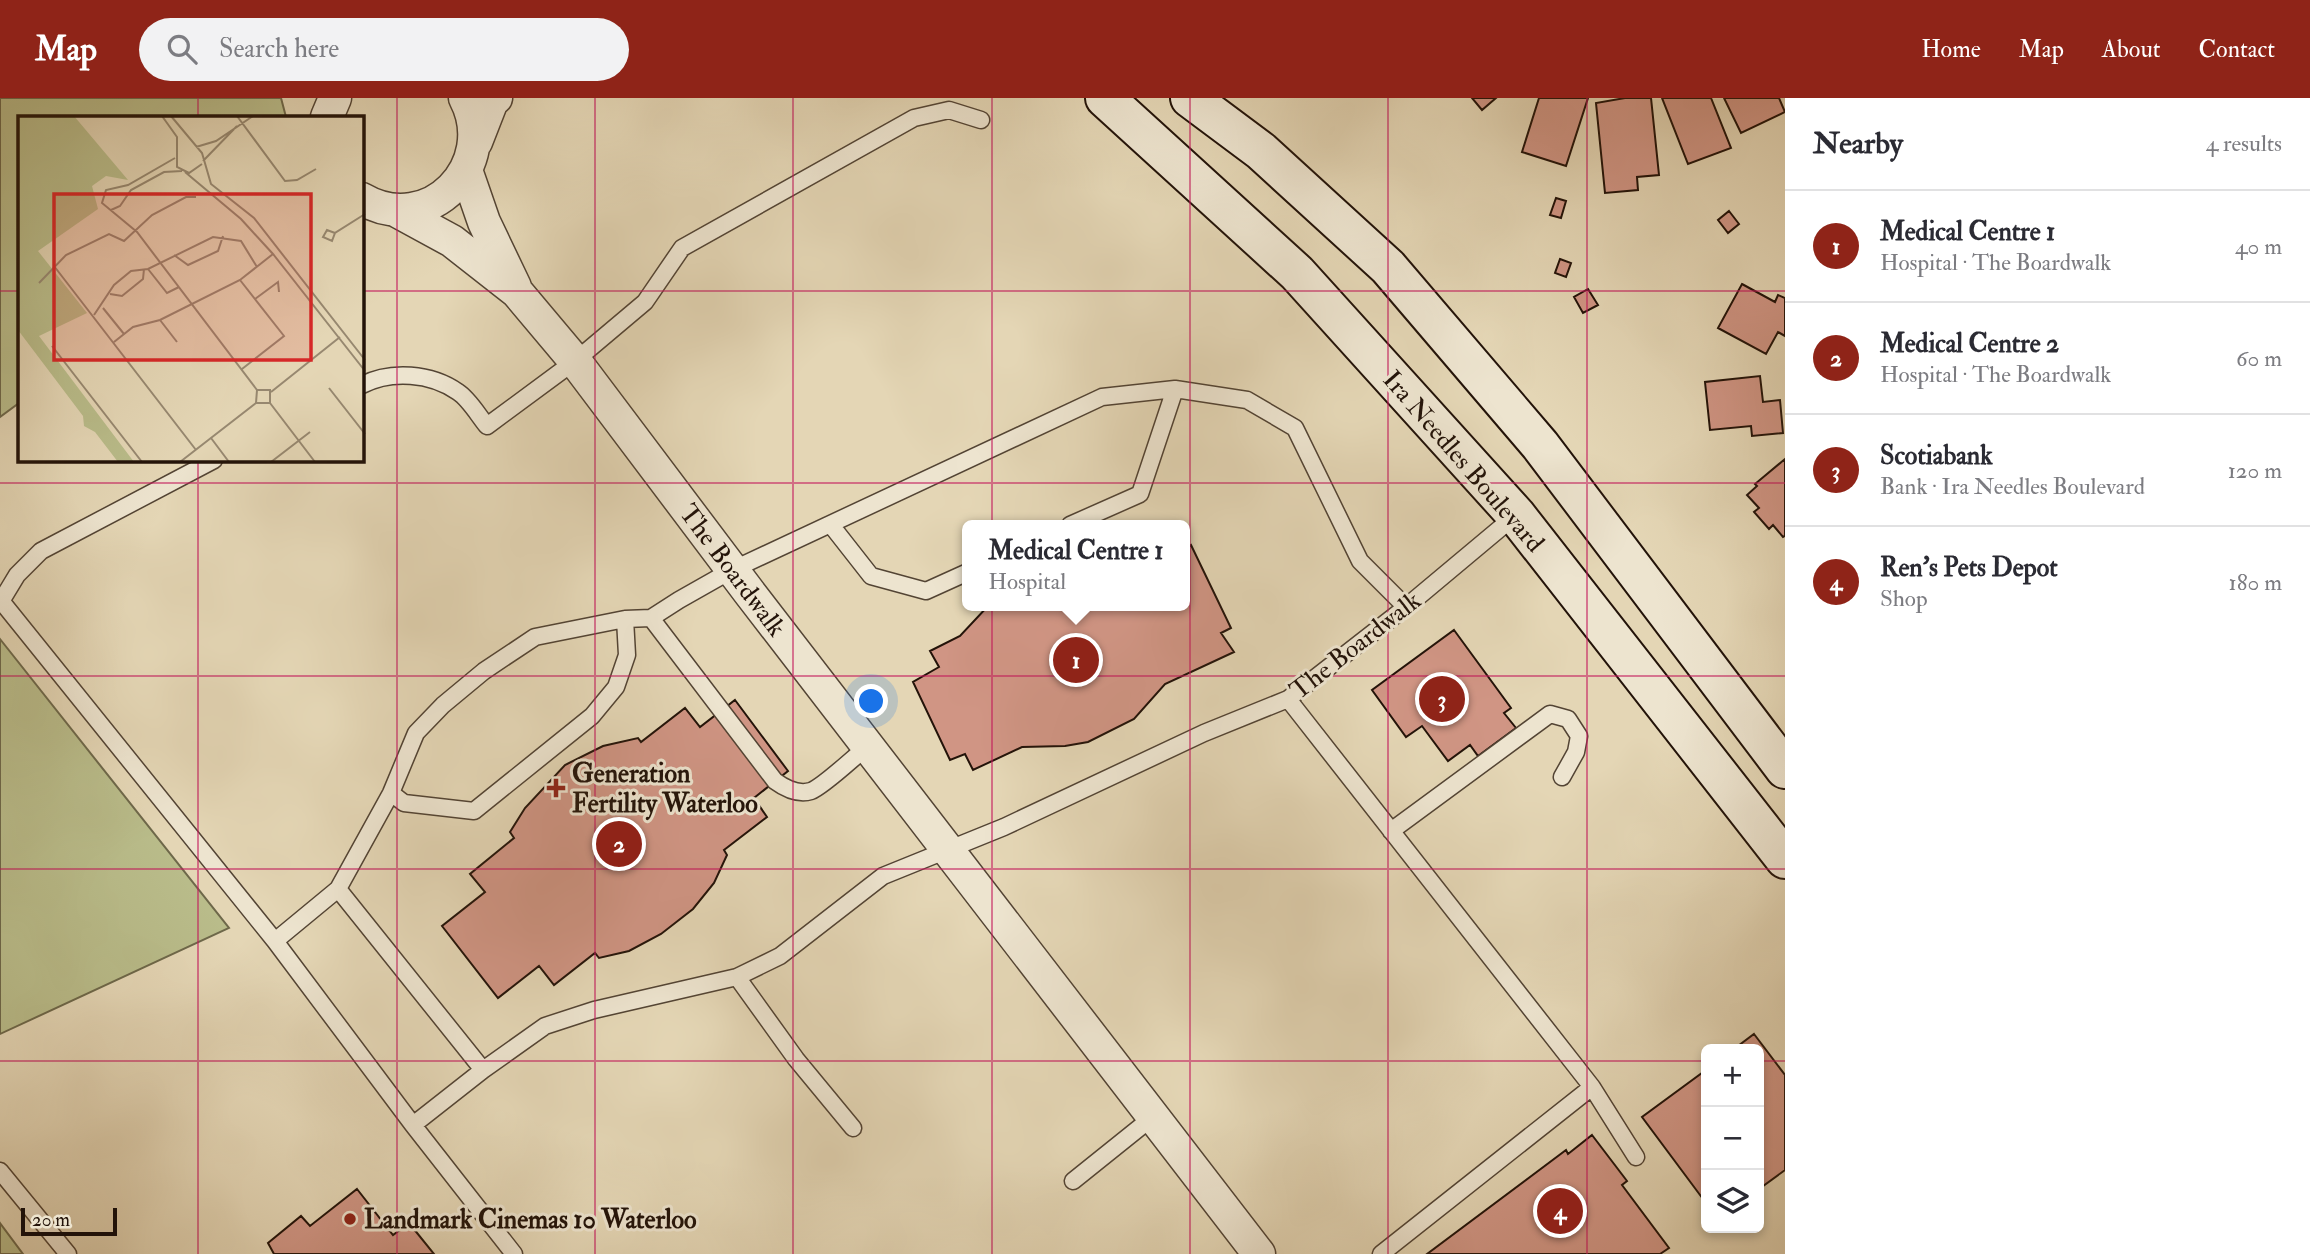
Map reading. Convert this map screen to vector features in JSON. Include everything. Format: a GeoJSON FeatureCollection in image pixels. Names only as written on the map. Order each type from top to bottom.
{"type":"FeatureCollection","features":[{"type":"Feature","properties":{"kind":"main road","name":"Ira Needles Boulevard"},"geometry":{"type":"LineString","coordinates":[[1105,98],[1297,273],[1516,515],[1785,859]]}},
{"type":"Feature","properties":{"kind":"main road"},"geometry":{"type":"LineString","coordinates":[[1190,98],[1261,151],[1388,267],[1540,445],[1785,769]]}},
{"type":"Feature","properties":{"kind":"street","name":"The Boardwalk"},"geometry":{"type":"LineString","coordinates":[[465,98],[472,115],[471,156],[484,222],[517,292]]}},
{"type":"Feature","properties":{"kind":"street"},"geometry":{"type":"LineString","coordinates":[[395,210],[424,206],[437,200],[459,182],[492,101],[496,98]]}},
{"type":"Feature","properties":{"kind":"street","name":"The Boardwalk"},"geometry":{"type":"LineString","coordinates":[[364,200],[382,208],[395,210],[452,241],[517,292],[575,361],[732,570],[1259,1254]]}},
{"type":"Feature","properties":{"kind":"lane"},"geometry":{"type":"LineString","coordinates":[[364,384],[378,377],[424,376],[459,392],[487,426],[575,361],[645,302],[682,248],[914,118],[949,110],[981,120]]}},
{"type":"Feature","properties":{"kind":"lane"},"geometry":{"type":"LineString","coordinates":[[1081,520],[1140,494],[1175,389]]}},
{"type":"Feature","properties":{"kind":"lane"},"geometry":{"type":"LineString","coordinates":[[275,941],[338,889],[391,793],[416,733],[443,705],[484,671],[534,637],[625,620],[651,618],[732,570],[1102,397],[1175,389],[1247,400],[1295,428],[1360,561],[1406,607]]}},
{"type":"Feature","properties":{"kind":"lane"},"geometry":{"type":"LineString","coordinates":[[210,462],[41,551],[17,575],[1,603],[275,941],[514,1254]]}},
{"type":"Feature","properties":{"kind":"lane","name":"The Boardwalk"},"geometry":{"type":"LineString","coordinates":[[948,850],[1004,827],[1204,733],[1288,699],[1406,607],[1516,515]]}},
{"type":"Feature","properties":{"kind":"lane"},"geometry":{"type":"LineString","coordinates":[[831,526],[871,576],[926,591],[962,575]]}},
{"type":"Feature","properties":{"kind":"lane"},"geometry":{"type":"LineString","coordinates":[[651,618],[775,781],[782,786],[796,792],[812,790],[868,746]]}},
{"type":"Feature","properties":{"kind":"lane"},"geometry":{"type":"LineString","coordinates":[[391,793],[404,803],[474,811],[592,716],[616,687],[627,655],[625,620]]}},
{"type":"Feature","properties":{"kind":"lane"},"geometry":{"type":"LineString","coordinates":[[1288,699],[1592,1087],[1636,1157]]}},
{"type":"Feature","properties":{"kind":"lane"},"geometry":{"type":"LineString","coordinates":[[1391,831],[1550,714],[1568,719],[1579,736],[1576,752],[1562,777]]}},
{"type":"Feature","properties":{"kind":"lane"},"geometry":{"type":"LineString","coordinates":[[413,1125],[483,1070],[545,1027],[594,1010],[737,977],[780,956],[883,876],[948,850]]}},
{"type":"Feature","properties":{"kind":"lane"},"geometry":{"type":"LineString","coordinates":[[338,889],[483,1070]]}},
{"type":"Feature","properties":{"kind":"lane"},"geometry":{"type":"LineString","coordinates":[[737,977],[796,1059],[853,1128]]}},
{"type":"Feature","properties":{"kind":"lane"},"geometry":{"type":"LineString","coordinates":[[1381,1254],[1592,1087]]}},
{"type":"Feature","properties":{"kind":"lane"},"geometry":{"type":"LineString","coordinates":[[1073,1181],[1154,1116]]}},
{"type":"Feature","properties":{"kind":"lane"},"geometry":{"type":"LineString","coordinates":[[0,1171],[68,1254]]}},
{"type":"Feature","properties":{"kind":"green space"},"geometry":{"type":"Polygon","coordinates":[[[0,98],[281,98],[286,116],[18,116],[18,404],[0,417],[0,98]]]}},
{"type":"Feature","properties":{"kind":"green space"},"geometry":{"type":"Polygon","coordinates":[[[0,639],[229,928],[0,1034],[0,639]]]}},
{"type":"Feature","properties":{"kind":"green space"},"geometry":{"type":"Polygon","coordinates":[[[0,1223],[23,1254],[0,1254],[0,1223]]]}},
{"type":"Feature","properties":{"kind":"building"},"geometry":{"type":"Polygon","coordinates":[[[1472,98],[1496,98],[1482,110],[1472,98]]]}},
{"type":"Feature","properties":{"kind":"building"},"geometry":{"type":"Polygon","coordinates":[[[1539,98],[1588,98],[1566,166],[1522,152],[1539,98]]]}},
{"type":"Feature","properties":{"kind":"building"},"geometry":{"type":"Polygon","coordinates":[[[1625,98],[1651,98],[1659,175],[1637,177],[1638,190],[1605,193],[1596,103],[1625,98]]]}},
{"type":"Feature","properties":{"kind":"building"},"geometry":{"type":"Polygon","coordinates":[[[1662,98],[1711,98],[1731,148],[1688,164],[1662,98]]]}},
{"type":"Feature","properties":{"kind":"building"},"geometry":{"type":"Polygon","coordinates":[[[1724,98],[1779,98],[1785,112],[1741,133],[1724,98]]]}},
{"type":"Feature","properties":{"kind":"building"},"geometry":{"type":"Polygon","coordinates":[[[1556,198],[1566,201],[1561,218],[1550,215],[1556,198]]]}},
{"type":"Feature","properties":{"kind":"building"},"geometry":{"type":"Polygon","coordinates":[[[1729,211],[1739,224],[1728,233],[1718,220],[1729,211]]]}},
{"type":"Feature","properties":{"kind":"building"},"geometry":{"type":"Polygon","coordinates":[[[1560,259],[1571,263],[1566,277],[1555,273],[1560,259]]]}},
{"type":"Feature","properties":{"kind":"building"},"geometry":{"type":"Polygon","coordinates":[[[1742,284],[1775,302],[1778,295],[1785,298],[1785,336],[1778,332],[1766,354],[1718,328],[1742,284]]]}},
{"type":"Feature","properties":{"kind":"building"},"geometry":{"type":"Polygon","coordinates":[[[1588,289],[1598,305],[1583,313],[1574,297],[1588,289]]]}},
{"type":"Feature","properties":{"kind":"building"},"geometry":{"type":"Polygon","coordinates":[[[1760,376],[1763,402],[1780,400],[1783,433],[1752,436],[1751,426],[1710,430],[1705,382],[1760,376]]]}},
{"type":"Feature","properties":{"kind":"building"},"geometry":{"type":"Polygon","coordinates":[[[1785,459],[1783,537],[1773,525],[1769,529],[1754,512],[1759,508],[1747,495],[1757,486],[1755,484],[1785,459]]]}},
{"type":"Feature","properties":{"kind":"building"},"geometry":{"type":"Polygon","coordinates":[[[1190,546],[1231,628],[1221,633],[1234,652],[1165,684],[1134,719],[1088,742],[1065,746],[1022,747],[973,770],[965,754],[950,760],[913,682],[939,667],[930,651],[960,636],[983,611],[1190,611],[1190,546]]]}},
{"type":"Feature","properties":{"kind":"building"},"geometry":{"type":"Polygon","coordinates":[[[1454,630],[1511,708],[1504,713],[1516,728],[1478,756],[1470,745],[1448,761],[1422,726],[1406,737],[1372,690],[1454,630]]]}},
{"type":"Feature","properties":{"kind":"building"},"geometry":{"type":"Polygon","coordinates":[[[735,700],[788,771],[754,798],[767,817],[724,850],[727,855],[714,883],[693,909],[661,934],[629,951],[599,958],[595,953],[554,985],[539,966],[498,998],[442,926],[485,892],[470,874],[514,838],[510,832],[525,808],[565,765],[603,746],[638,738],[641,742],[685,708],[700,727],[735,700]]]}},
{"type":"Feature","properties":{"kind":"building"},"geometry":{"type":"Polygon","coordinates":[[[1754,1034],[1762,1044],[1741,1044],[1754,1034]]]}},
{"type":"Feature","properties":{"kind":"building"},"geometry":{"type":"Polygon","coordinates":[[[1764,1047],[1785,1075],[1785,1170],[1764,1185],[1764,1047]]]}},
{"type":"Feature","properties":{"kind":"building"},"geometry":{"type":"Polygon","coordinates":[[[1701,1074],[1701,1196],[1642,1117],[1701,1074]]]}},
{"type":"Feature","properties":{"kind":"building"},"geometry":{"type":"Polygon","coordinates":[[[1592,1135],[1627,1181],[1622,1185],[1669,1248],[1660,1254],[1427,1254],[1566,1150],[1568,1154],[1592,1135]]]}},
{"type":"Feature","properties":{"kind":"building","name":"Landmark Cinemas 10 Waterloo"},"geometry":{"type":"Polygon","coordinates":[[[357,1189],[393,1235],[409,1223],[434,1254],[274,1254],[268,1243],[301,1216],[310,1226],[357,1189]]]}},
{"type":"Feature","properties":{"kind":"place","name":"Medical Centre 1"},"geometry":{"type":"Point","coordinates":[1076,660]}},
{"type":"Feature","properties":{"kind":"place","name":"Scotiabank"},"geometry":{"type":"Point","coordinates":[1442,699]}},
{"type":"Feature","properties":{"kind":"place","name":"Generation Fertility Waterloo"},"geometry":{"type":"Point","coordinates":[556,788]}},
{"type":"Feature","properties":{"kind":"place","name":"Medical Centre 2"},"geometry":{"type":"Point","coordinates":[619,844]}},
{"type":"Feature","properties":{"kind":"place","name":"Ren's Pets Depot"},"geometry":{"type":"Point","coordinates":[1560,1211]}},
{"type":"Feature","properties":{"kind":"place","name":"Landmark Cinemas 10 Waterloo"},"geometry":{"type":"Point","coordinates":[350,1219]}}]}
